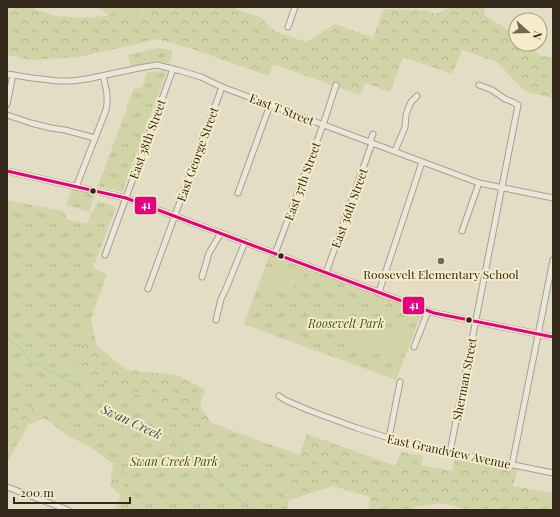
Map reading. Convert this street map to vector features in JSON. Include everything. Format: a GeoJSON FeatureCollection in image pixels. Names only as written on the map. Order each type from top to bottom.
{"type":"FeatureCollection","features":[{"type":"Feature","properties":{"kind":"street"},"geometry":{"type":"LineString","coordinates":[[288,27],[295,7]]}},
{"type":"Feature","properties":{"kind":"street","name":"East T Street"},"geometry":{"type":"LineString","coordinates":[[7,74],[32,78],[72,81],[153,66],[173,68],[479,183],[553,198]]}},
{"type":"Feature","properties":{"kind":"street","name":"East 38th Street"},"geometry":{"type":"LineString","coordinates":[[105,255],[173,68]]}},
{"type":"Feature","properties":{"kind":"street"},"geometry":{"type":"LineString","coordinates":[[7,104],[13,75]]}},
{"type":"Feature","properties":{"kind":"street"},"geometry":{"type":"LineString","coordinates":[[76,187],[106,110],[107,91],[102,76]]}},
{"type":"Feature","properties":{"kind":"street","name":"East 37th Street"},"geometry":{"type":"LineString","coordinates":[[275,254],[323,125],[336,85]]}},
{"type":"Feature","properties":{"kind":"street","name":"Sherman Street"},"geometry":{"type":"LineString","coordinates":[[450,452],[518,105],[504,99],[492,90],[479,85]]}},
{"type":"Feature","properties":{"kind":"street","name":"East George Street"},"geometry":{"type":"LineString","coordinates":[[148,289],[222,87]]}},
{"type":"Feature","properties":{"kind":"street"},"geometry":{"type":"LineString","coordinates":[[395,152],[405,127],[408,109],[411,102],[417,96]]}},
{"type":"Feature","properties":{"kind":"street"},"geometry":{"type":"LineString","coordinates":[[238,193],[270,105]]}},
{"type":"Feature","properties":{"kind":"street"},"geometry":{"type":"LineString","coordinates":[[7,115],[31,123],[95,138]]}},
{"type":"Feature","properties":{"kind":"street","name":"East 36th Street"},"geometry":{"type":"LineString","coordinates":[[326,272],[373,134]]}},
{"type":"Feature","properties":{"kind":"street"},"geometry":{"type":"LineString","coordinates":[[379,292],[422,162]]}},
{"type":"Feature","properties":{"kind":"street"},"geometry":{"type":"LineString","coordinates":[[7,171],[126,198],[434,313],[553,337]]}},
{"type":"Feature","properties":{"kind":"street"},"geometry":{"type":"LineString","coordinates":[[462,231],[479,183]]}},
{"type":"Feature","properties":{"kind":"street"},"geometry":{"type":"LineString","coordinates":[[202,277],[210,253],[221,233]]}},
{"type":"Feature","properties":{"kind":"street"},"geometry":{"type":"LineString","coordinates":[[216,320],[221,299],[245,242]]}},
{"type":"Feature","properties":{"kind":"street"},"geometry":{"type":"LineString","coordinates":[[512,465],[553,260]]}},
{"type":"Feature","properties":{"kind":"street"},"geometry":{"type":"LineString","coordinates":[[414,346],[428,311]]}},
{"type":"Feature","properties":{"kind":"street"},"geometry":{"type":"LineString","coordinates":[[389,438],[400,382]]}},
{"type":"Feature","properties":{"kind":"street","name":"East Grandview Avenue"},"geometry":{"type":"LineString","coordinates":[[279,396],[308,410],[357,428],[405,443],[553,473]]}},
{"type":"Feature","properties":{"kind":"street"},"geometry":{"type":"LineString","coordinates":[[7,487],[68,510]]}},
{"type":"Feature","properties":{"kind":"green space"},"geometry":{"type":"Polygon","coordinates":[[[7,7],[29,7],[55,16],[79,18],[146,13],[161,7],[237,7],[236,9],[260,17],[275,31],[306,42],[335,24],[373,38],[384,9],[424,10],[436,14],[452,7],[485,7],[484,15],[508,30],[508,52],[537,52],[540,56],[553,57],[553,98],[525,91],[497,62],[462,50],[452,74],[403,57],[390,92],[365,83],[360,95],[273,64],[269,76],[189,48],[157,39],[79,57],[30,60],[7,55],[7,7]]]}},
{"type":"Feature","properties":{"kind":"green space"},"geometry":{"type":"Polygon","coordinates":[[[98,7],[161,7],[146,13],[109,16],[98,7]]]}},
{"type":"Feature","properties":{"kind":"green space"},"geometry":{"type":"Polygon","coordinates":[[[156,48],[172,50],[171,63],[156,62],[131,66],[128,55],[156,48]]]}},
{"type":"Feature","properties":{"kind":"green space"},"geometry":{"type":"Polygon","coordinates":[[[167,71],[122,192],[98,186],[134,88],[142,87],[147,72],[167,71]]]}},
{"type":"Feature","properties":{"kind":"green space"},"geometry":{"type":"Polygon","coordinates":[[[72,188],[95,194],[89,212],[66,205],[72,188]]]}},
{"type":"Feature","properties":{"kind":"green space","name":"Swan Creek Park"},"geometry":{"type":"Polygon","coordinates":[[[7,200],[63,211],[67,219],[87,224],[98,201],[116,207],[93,268],[107,274],[73,370],[299,455],[281,510],[115,510],[128,475],[53,419],[7,395],[7,200]]]}},
{"type":"Feature","properties":{"kind":"green space","name":"Roosevelt Park"},"geometry":{"type":"Polygon","coordinates":[[[269,256],[422,312],[396,380],[244,324],[269,256]]]}},
{"type":"Feature","properties":{"kind":"green space","name":"Swan Creek Park"},"geometry":{"type":"Polygon","coordinates":[[[7,261],[88,308],[97,346],[127,370],[177,375],[205,390],[200,406],[224,442],[294,472],[307,434],[396,466],[401,452],[423,456],[421,465],[452,471],[455,456],[518,468],[513,486],[553,493],[553,510],[470,510],[441,503],[414,507],[412,510],[369,510],[370,497],[333,486],[289,500],[287,510],[135,510],[110,485],[114,458],[70,437],[44,418],[28,425],[7,463],[7,261]]]}},
{"type":"Feature","properties":{"kind":"green space"},"geometry":{"type":"Polygon","coordinates":[[[276,263],[305,273],[297,283],[287,291],[275,295],[263,294],[274,264],[276,263]]]}},
{"type":"Feature","properties":{"kind":"green space"},"geometry":{"type":"Polygon","coordinates":[[[357,316],[409,334],[399,361],[348,343],[357,316]]]}},
{"type":"Feature","properties":{"kind":"green space"},"geometry":{"type":"Polygon","coordinates":[[[337,321],[341,323],[343,327],[341,331],[337,333],[333,331],[331,327],[333,323],[337,321]]]}},
{"type":"Feature","properties":{"kind":"waterway","name":"Swan Creek"},"geometry":{"type":"LineString","coordinates":[[7,340],[20,347],[31,362],[79,386],[99,407],[135,420],[171,439],[194,463],[207,468],[214,478],[251,510]]}},
{"type":"Feature","properties":{"kind":"transit line","name":"41"},"geometry":{"type":"LineString","coordinates":[[7,171],[126,198],[434,313],[553,337]]}},
{"type":"Feature","properties":{"kind":"place","name":"Roosevelt Elementary School"},"geometry":{"type":"Point","coordinates":[441,261]}}]}
